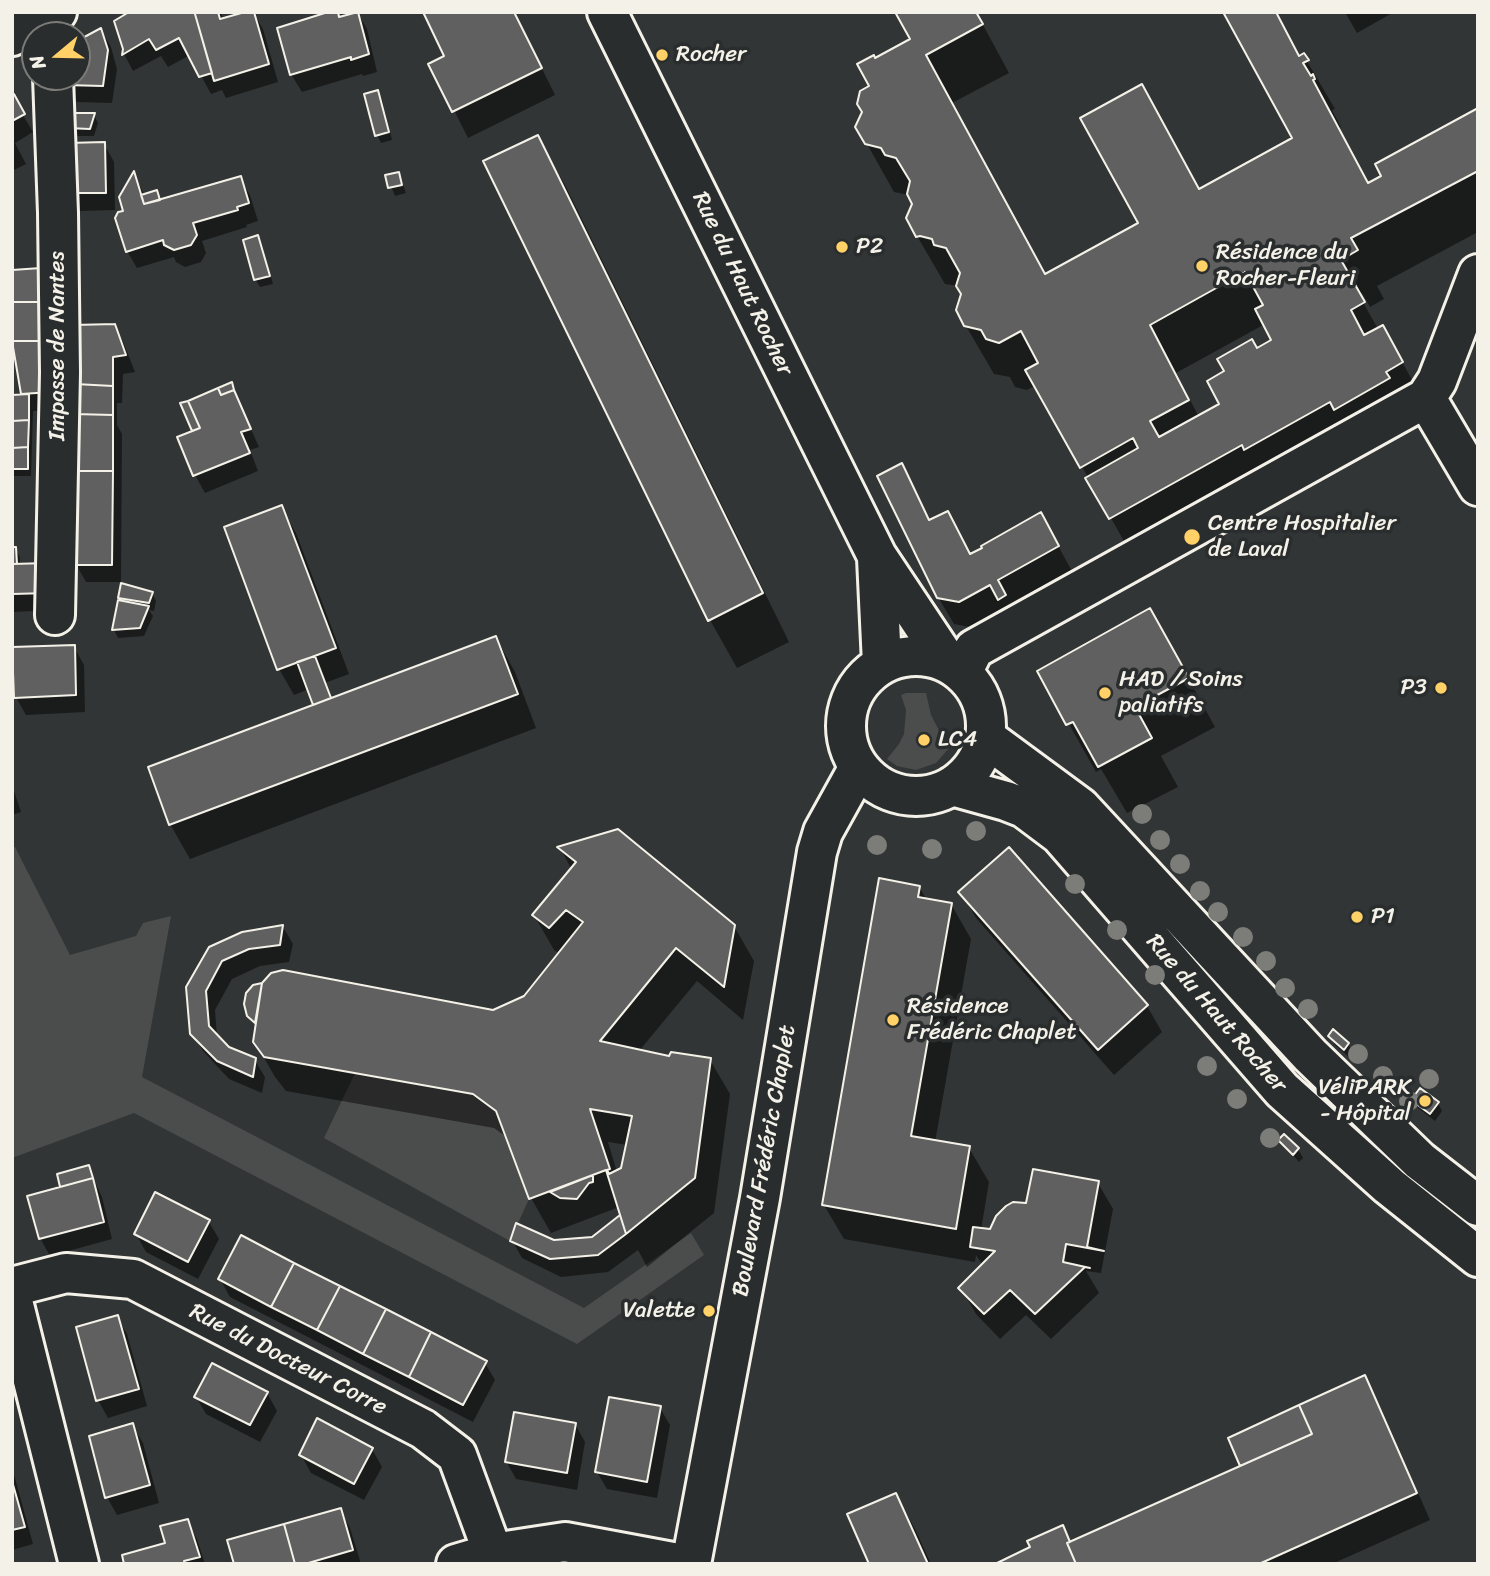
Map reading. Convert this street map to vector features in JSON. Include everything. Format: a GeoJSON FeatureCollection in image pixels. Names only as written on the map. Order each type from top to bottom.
{"type":"FeatureCollection","features":[{"type":"Feature","properties":{"kind":"street","name":"Rue du Haut Rocher"},"geometry":{"type":"LineString","coordinates":[[607,12],[877,556],[956,668]]}},
{"type":"Feature","properties":{"kind":"street","name":"Impasse de Nantes"},"geometry":{"type":"LineString","coordinates":[[54,91],[60,373],[55,615]]}},
{"type":"Feature","properties":{"kind":"street"},"geometry":{"type":"LineString","coordinates":[[956,668],[974,649],[1426,398],[1437,382],[1478,274]]}},
{"type":"Feature","properties":{"kind":"street"},"geometry":{"type":"LineString","coordinates":[[1426,398],[1478,486]]}},
{"type":"Feature","properties":{"kind":"street","name":"Rue du Haut Rocher"},"geometry":{"type":"LineString","coordinates":[[877,556],[882,664]]}},
{"type":"Feature","properties":{"kind":"street"},"geometry":{"type":"LineString","coordinates":[[923,655],[956,668],[977,691],[985,714],[985,737],[979,756],[968,773],[952,786],[933,794],[912,796],[891,792],[873,781],[859,767],[848,741],[847,714],[853,694],[866,677],[882,664],[902,657],[923,655]]}},
{"type":"Feature","properties":{"kind":"street","name":"Rue du Haut Rocher"},"geometry":{"type":"LineString","coordinates":[[985,737],[1080,807],[1310,1055],[1420,1161],[1478,1206]]}},
{"type":"Feature","properties":{"kind":"street","name":"Boulevard Frédéric Chaplet"},"geometry":{"type":"LineString","coordinates":[[691,1564],[758,1205],[817,852],[822,832],[859,767]]}},
{"type":"Feature","properties":{"kind":"street","name":"Rue du Haut Rocher"},"geometry":{"type":"LineString","coordinates":[[952,786],[1024,808],[1060,835],[1282,1090],[1389,1186],[1478,1257]]}},
{"type":"Feature","properties":{"kind":"street"},"geometry":{"type":"LineString","coordinates":[[1194,989],[1211,948]]}},
{"type":"Feature","properties":{"kind":"street","name":"Rue du Docteur Corre"},"geometry":{"type":"LineString","coordinates":[[12,1287],[66,1273],[133,1279],[423,1429],[457,1455],[493,1553]]}},
{"type":"Feature","properties":{"kind":"street"},"geometry":{"type":"LineString","coordinates":[[12,1297],[79,1564]]}},
{"type":"Feature","properties":{"kind":"street"},"geometry":{"type":"LineString","coordinates":[[456,1564],[493,1553],[565,1542],[683,1564]]}},
{"type":"Feature","properties":{"kind":"shaded area"},"geometry":{"type":"Polygon","coordinates":[[[926,693],[931,715],[950,747],[936,763],[916,770],[897,766],[887,759],[904,734],[906,710],[901,695],[926,693]]]}},
{"type":"Feature","properties":{"kind":"shaded area"},"geometry":{"type":"Polygon","coordinates":[[[12,847],[15,847],[70,955],[136,936],[143,923],[171,916],[142,1077],[584,1308],[691,1233],[704,1255],[577,1344],[134,1113],[12,1158],[12,847]]]}},
{"type":"Feature","properties":{"kind":"shaded area"},"geometry":{"type":"Polygon","coordinates":[[[356,1071],[473,1094],[496,1111],[529,1199],[510,1241],[324,1138],[356,1071]]]}},
{"type":"Feature","properties":{"kind":"building"},"geometry":{"type":"Polygon","coordinates":[[[129,12],[197,12],[195,14],[212,73],[199,77],[179,38],[156,50],[149,39],[122,55],[123,49],[114,21],[129,12]]]}},
{"type":"Feature","properties":{"kind":"building"},"geometry":{"type":"Polygon","coordinates":[[[218,12],[220,19],[254,12],[269,64],[214,81],[195,14],[218,12]]]}},
{"type":"Feature","properties":{"kind":"building"},"geometry":{"type":"Polygon","coordinates":[[[328,12],[338,12],[339,17],[358,12],[369,54],[290,75],[277,28],[328,12]]]}},
{"type":"Feature","properties":{"kind":"building"},"geometry":{"type":"Polygon","coordinates":[[[423,12],[514,12],[542,68],[452,112],[428,64],[444,56],[423,12]]]}},
{"type":"Feature","properties":{"kind":"building","name":"Résidence du Rocher-Fleuri"},"geometry":{"type":"Polygon","coordinates":[[[895,12],[976,12],[983,24],[926,55],[1045,274],[1138,223],[1080,118],[1142,84],[1199,189],[1292,138],[1223,12],[1276,12],[1299,56],[1304,53],[1309,60],[1303,63],[1311,76],[1313,74],[1313,80],[1368,183],[1381,176],[1375,164],[1478,108],[1478,171],[1351,238],[1358,250],[1341,260],[1365,302],[1351,310],[1364,335],[1383,325],[1403,362],[1386,372],[1390,378],[1334,410],[1330,402],[1244,450],[1242,445],[1109,519],[1085,478],[1138,448],[1133,438],[1080,468],[1025,370],[1038,363],[1021,331],[999,343],[986,339],[981,330],[964,326],[956,310],[961,294],[956,286],[960,273],[946,248],[934,245],[932,239],[916,237],[906,218],[912,204],[907,194],[910,181],[896,158],[885,155],[881,148],[865,144],[855,127],[862,112],[857,104],[860,91],[869,86],[857,64],[874,55],[875,58],[910,39],[895,12]],[[1245,272],[1150,325],[1189,400],[1150,421],[1159,437],[1219,404],[1207,381],[1224,371],[1217,359],[1252,339],[1257,348],[1271,340],[1255,309],[1263,305],[1245,272]]]}},
{"type":"Feature","properties":{"kind":"building"},"geometry":{"type":"Polygon","coordinates":[[[101,28],[108,50],[103,86],[91,86],[91,33],[101,28]]]}},
{"type":"Feature","properties":{"kind":"building"},"geometry":{"type":"Polygon","coordinates":[[[378,90],[389,132],[375,136],[364,94],[378,90]]]}},
{"type":"Feature","properties":{"kind":"building"},"geometry":{"type":"Polygon","coordinates":[[[14,94],[25,114],[12,121],[12,95],[14,94]]]}},
{"type":"Feature","properties":{"kind":"building"},"geometry":{"type":"Polygon","coordinates":[[[65,113],[95,113],[90,129],[67,128],[65,113]]]}},
{"type":"Feature","properties":{"kind":"building"},"geometry":{"type":"Polygon","coordinates":[[[538,135],[763,593],[708,621],[483,161],[538,135]]]}},
{"type":"Feature","properties":{"kind":"building"},"geometry":{"type":"Polygon","coordinates":[[[105,142],[106,193],[68,193],[67,143],[105,142]]]}},
{"type":"Feature","properties":{"kind":"building"},"geometry":{"type":"Polygon","coordinates":[[[134,171],[144,204],[241,176],[249,203],[237,207],[238,210],[193,223],[197,235],[191,245],[174,250],[164,245],[163,240],[126,252],[115,218],[118,212],[123,211],[119,197],[134,171]]]}},
{"type":"Feature","properties":{"kind":"building"},"geometry":{"type":"Polygon","coordinates":[[[399,172],[402,185],[388,188],[385,175],[399,172]]]}},
{"type":"Feature","properties":{"kind":"building"},"geometry":{"type":"Polygon","coordinates":[[[157,190],[160,200],[144,204],[141,195],[157,190]]]}},
{"type":"Feature","properties":{"kind":"building"},"geometry":{"type":"Polygon","coordinates":[[[258,235],[270,276],[254,280],[243,240],[258,235]]]}},
{"type":"Feature","properties":{"kind":"building"},"geometry":{"type":"Polygon","coordinates":[[[41,268],[52,302],[12,302],[12,270],[41,268]]]}},
{"type":"Feature","properties":{"kind":"building"},"geometry":{"type":"Polygon","coordinates":[[[12,302],[52,302],[43,341],[12,341],[12,302]]]}},
{"type":"Feature","properties":{"kind":"building"},"geometry":{"type":"Polygon","coordinates":[[[115,324],[126,355],[113,357],[113,386],[75,384],[73,325],[115,324]]]}},
{"type":"Feature","properties":{"kind":"building"},"geometry":{"type":"Polygon","coordinates":[[[12,341],[43,341],[52,392],[21,394],[12,341]]]}},
{"type":"Feature","properties":{"kind":"building"},"geometry":{"type":"Polygon","coordinates":[[[232,382],[234,390],[221,395],[218,388],[232,382]]]}},
{"type":"Feature","properties":{"kind":"building"},"geometry":{"type":"Polygon","coordinates":[[[75,384],[113,386],[113,415],[74,414],[75,384]]]}},
{"type":"Feature","properties":{"kind":"building"},"geometry":{"type":"Polygon","coordinates":[[[218,388],[221,395],[234,390],[251,429],[241,432],[250,453],[193,476],[177,437],[200,428],[188,401],[218,388]]]}},
{"type":"Feature","properties":{"kind":"building"},"geometry":{"type":"Polygon","coordinates":[[[29,394],[29,420],[12,421],[12,395],[29,394]]]}},
{"type":"Feature","properties":{"kind":"building"},"geometry":{"type":"Polygon","coordinates":[[[188,401],[200,428],[192,431],[180,403],[188,401]]]}},
{"type":"Feature","properties":{"kind":"building"},"geometry":{"type":"Polygon","coordinates":[[[74,414],[113,415],[113,471],[75,471],[74,414]]]}},
{"type":"Feature","properties":{"kind":"building"},"geometry":{"type":"Polygon","coordinates":[[[29,420],[28,447],[12,448],[12,421],[29,420]]]}},
{"type":"Feature","properties":{"kind":"building"},"geometry":{"type":"Polygon","coordinates":[[[28,447],[28,469],[12,469],[12,448],[28,447]]]}},
{"type":"Feature","properties":{"kind":"building"},"geometry":{"type":"Polygon","coordinates":[[[902,463],[929,520],[948,511],[970,554],[1041,512],[1059,546],[998,580],[1006,595],[998,600],[990,585],[959,602],[937,598],[877,476],[902,463]]]}},
{"type":"Feature","properties":{"kind":"building"},"geometry":{"type":"Polygon","coordinates":[[[75,471],[113,471],[112,565],[74,565],[75,471]]]}},
{"type":"Feature","properties":{"kind":"building"},"geometry":{"type":"Polygon","coordinates":[[[282,505],[336,648],[277,670],[224,527],[282,505]]]}},
{"type":"Feature","properties":{"kind":"building"},"geometry":{"type":"Polygon","coordinates":[[[12,547],[16,547],[17,564],[12,564],[12,547]]]}},
{"type":"Feature","properties":{"kind":"building"},"geometry":{"type":"Polygon","coordinates":[[[48,563],[49,593],[12,594],[12,564],[48,563]]]}},
{"type":"Feature","properties":{"kind":"building"},"geometry":{"type":"Polygon","coordinates":[[[121,583],[153,592],[149,603],[118,598],[121,583]]]}},
{"type":"Feature","properties":{"kind":"building"},"geometry":{"type":"Polygon","coordinates":[[[118,600],[149,606],[140,628],[112,630],[118,600]]]}},
{"type":"Feature","properties":{"kind":"building","name":"HAD / Soins paliatifs"},"geometry":{"type":"Polygon","coordinates":[[[1150,608],[1189,678],[1135,707],[1152,738],[1098,767],[1073,722],[1066,725],[1037,671],[1150,608]]]}},
{"type":"Feature","properties":{"kind":"building"},"geometry":{"type":"Polygon","coordinates":[[[496,636],[518,694],[169,825],[148,767],[496,636]]]}},
{"type":"Feature","properties":{"kind":"building"},"geometry":{"type":"Polygon","coordinates":[[[75,645],[76,695],[14,698],[12,647],[75,645]]]}},
{"type":"Feature","properties":{"kind":"building"},"geometry":{"type":"Polygon","coordinates":[[[315,656],[331,698],[313,705],[297,662],[315,656]]]}},
{"type":"Feature","properties":{"kind":"building"},"geometry":{"type":"Polygon","coordinates":[[[618,829],[735,925],[724,987],[676,948],[600,1041],[669,1056],[671,1052],[711,1058],[695,1178],[626,1234],[606,1170],[529,1199],[496,1111],[473,1094],[264,1057],[253,1042],[262,983],[271,973],[283,970],[493,1010],[524,996],[583,922],[566,910],[549,928],[532,915],[576,862],[557,847],[618,829]],[[590,1109],[610,1169],[607,1170],[609,1174],[621,1168],[632,1116],[590,1109]]]}},
{"type":"Feature","properties":{"kind":"building"},"geometry":{"type":"Polygon","coordinates":[[[1009,847],[1148,1005],[1098,1050],[958,892],[1009,847]]]}},
{"type":"Feature","properties":{"kind":"building","name":"Résidence Frédéric Chaplet"},"geometry":{"type":"Polygon","coordinates":[[[879,878],[920,886],[918,897],[952,903],[911,1136],[970,1146],[956,1229],[822,1205],[879,878]]]}},
{"type":"Feature","properties":{"kind":"building"},"geometry":{"type":"Polygon","coordinates":[[[283,925],[280,945],[249,949],[222,961],[206,991],[209,1026],[229,1047],[256,1058],[253,1077],[217,1061],[190,1034],[186,987],[209,947],[242,932],[283,925]]]}},
{"type":"Feature","properties":{"kind":"building"},"geometry":{"type":"Polygon","coordinates":[[[262,983],[255,1023],[247,1016],[244,1004],[246,993],[253,985],[262,983]]]}},
{"type":"Feature","properties":{"kind":"building"},"geometry":{"type":"Polygon","coordinates":[[[1333,1029],[1349,1043],[1344,1050],[1328,1036],[1333,1029]]]}},
{"type":"Feature","properties":{"kind":"building","name":"VéliPARK - Hôpital"},"geometry":{"type":"Polygon","coordinates":[[[1420,1088],[1439,1102],[1430,1114],[1411,1100],[1420,1088]]]}},
{"type":"Feature","properties":{"kind":"building"},"geometry":{"type":"Polygon","coordinates":[[[1284,1134],[1299,1148],[1293,1155],[1278,1140],[1284,1134]]]}},
{"type":"Feature","properties":{"kind":"building"},"geometry":{"type":"Polygon","coordinates":[[[89,1165],[93,1178],[60,1187],[57,1174],[89,1165]]]}},
{"type":"Feature","properties":{"kind":"building"},"geometry":{"type":"Polygon","coordinates":[[[1033,1169],[1099,1181],[1087,1247],[1104,1251],[1066,1244],[1063,1262],[1090,1268],[1085,1267],[1035,1314],[1010,1290],[984,1314],[958,1288],[995,1251],[970,1247],[973,1227],[990,1229],[996,1216],[1006,1206],[1013,1202],[1026,1203],[1033,1169]]]}},
{"type":"Feature","properties":{"kind":"building"},"geometry":{"type":"Polygon","coordinates":[[[593,1175],[593,1182],[589,1183],[577,1199],[560,1198],[550,1192],[593,1175]]]}},
{"type":"Feature","properties":{"kind":"building"},"geometry":{"type":"Polygon","coordinates":[[[93,1178],[104,1222],[39,1239],[27,1196],[93,1178]]]}},
{"type":"Feature","properties":{"kind":"building"},"geometry":{"type":"Polygon","coordinates":[[[155,1192],[210,1220],[188,1262],[134,1234],[155,1192]]]}},
{"type":"Feature","properties":{"kind":"building"},"geometry":{"type":"Polygon","coordinates":[[[620,1215],[626,1234],[598,1255],[550,1259],[510,1241],[516,1223],[554,1240],[592,1237],[620,1215]]]}},
{"type":"Feature","properties":{"kind":"building"},"geometry":{"type":"Polygon","coordinates":[[[241,1235],[294,1263],[271,1307],[218,1279],[241,1235]]]}},
{"type":"Feature","properties":{"kind":"building"},"geometry":{"type":"Polygon","coordinates":[[[294,1263],[340,1286],[317,1330],[271,1307],[294,1263]]]}},
{"type":"Feature","properties":{"kind":"building"},"geometry":{"type":"Polygon","coordinates":[[[340,1286],[386,1309],[363,1354],[317,1330],[340,1286]]]}},
{"type":"Feature","properties":{"kind":"building"},"geometry":{"type":"Polygon","coordinates":[[[386,1309],[431,1332],[409,1377],[363,1354],[386,1309]]]}},
{"type":"Feature","properties":{"kind":"building"},"geometry":{"type":"Polygon","coordinates":[[[118,1315],[139,1389],[96,1401],[76,1327],[118,1315]]]}},
{"type":"Feature","properties":{"kind":"building"},"geometry":{"type":"Polygon","coordinates":[[[431,1332],[487,1361],[463,1405],[409,1377],[431,1332]]]}},
{"type":"Feature","properties":{"kind":"building"},"geometry":{"type":"Polygon","coordinates":[[[212,1363],[268,1392],[250,1425],[194,1397],[212,1363]]]}},
{"type":"Feature","properties":{"kind":"building"},"geometry":{"type":"Polygon","coordinates":[[[1365,1375],[1417,1493],[1259,1564],[1076,1564],[1067,1543],[1312,1434],[1299,1405],[1365,1375]]]}},
{"type":"Feature","properties":{"kind":"building"},"geometry":{"type":"Polygon","coordinates":[[[609,1397],[661,1406],[647,1482],[595,1472],[609,1397]]]}},
{"type":"Feature","properties":{"kind":"building"},"geometry":{"type":"Polygon","coordinates":[[[1299,1405],[1312,1434],[1240,1466],[1228,1438],[1299,1405]]]}},
{"type":"Feature","properties":{"kind":"building"},"geometry":{"type":"Polygon","coordinates":[[[514,1412],[576,1423],[567,1473],[505,1462],[514,1412]]]}},
{"type":"Feature","properties":{"kind":"building"},"geometry":{"type":"Polygon","coordinates":[[[317,1418],[373,1448],[354,1484],[299,1455],[317,1418]]]}},
{"type":"Feature","properties":{"kind":"building"},"geometry":{"type":"Polygon","coordinates":[[[133,1423],[150,1485],[105,1498],[89,1436],[133,1423]]]}},
{"type":"Feature","properties":{"kind":"building"},"geometry":{"type":"Polygon","coordinates":[[[12,1481],[25,1527],[12,1530],[12,1481]]]}},
{"type":"Feature","properties":{"kind":"building"},"geometry":{"type":"Polygon","coordinates":[[[896,1493],[928,1564],[869,1564],[847,1514],[896,1493]]]}},
{"type":"Feature","properties":{"kind":"building"},"geometry":{"type":"Polygon","coordinates":[[[341,1508],[353,1550],[305,1564],[295,1564],[284,1524],[341,1508]]]}},
{"type":"Feature","properties":{"kind":"building"},"geometry":{"type":"Polygon","coordinates":[[[188,1519],[200,1557],[184,1561],[185,1564],[124,1564],[122,1555],[165,1543],[160,1526],[188,1519]]]}},
{"type":"Feature","properties":{"kind":"building"},"geometry":{"type":"Polygon","coordinates":[[[284,1524],[295,1564],[234,1564],[227,1540],[284,1524]]]}},
{"type":"Feature","properties":{"kind":"building"},"geometry":{"type":"Polygon","coordinates":[[[1063,1525],[1076,1564],[995,1564],[1030,1547],[1027,1541],[1063,1525]]]}},
{"type":"Feature","properties":{"kind":"place","name":"Rocher"},"geometry":{"type":"Point","coordinates":[662,55]}},
{"type":"Feature","properties":{"kind":"place","name":"P2"},"geometry":{"type":"Point","coordinates":[842,247]}},
{"type":"Feature","properties":{"kind":"place","name":"Résidence du Rocher-Fleuri"},"geometry":{"type":"Point","coordinates":[1202,266]}},
{"type":"Feature","properties":{"kind":"place","name":"Centre Hospitalier de Laval"},"geometry":{"type":"Point","coordinates":[1192,537]}},
{"type":"Feature","properties":{"kind":"place","name":"P3"},"geometry":{"type":"Point","coordinates":[1441,688]}},
{"type":"Feature","properties":{"kind":"place","name":"HAD / Soins paliatifs"},"geometry":{"type":"Point","coordinates":[1105,693]}},
{"type":"Feature","properties":{"kind":"place","name":"LC4"},"geometry":{"type":"Point","coordinates":[924,740]}},
{"type":"Feature","properties":{"kind":"place","name":"P1"},"geometry":{"type":"Point","coordinates":[1357,917]}},
{"type":"Feature","properties":{"kind":"place","name":"Résidence Frédéric Chaplet"},"geometry":{"type":"Point","coordinates":[893,1020]}},
{"type":"Feature","properties":{"kind":"place","name":"VéliPARK - Hôpital"},"geometry":{"type":"Point","coordinates":[1425,1101]}},
{"type":"Feature","properties":{"kind":"place","name":"Valette"},"geometry":{"type":"Point","coordinates":[709,1311]}}]}
